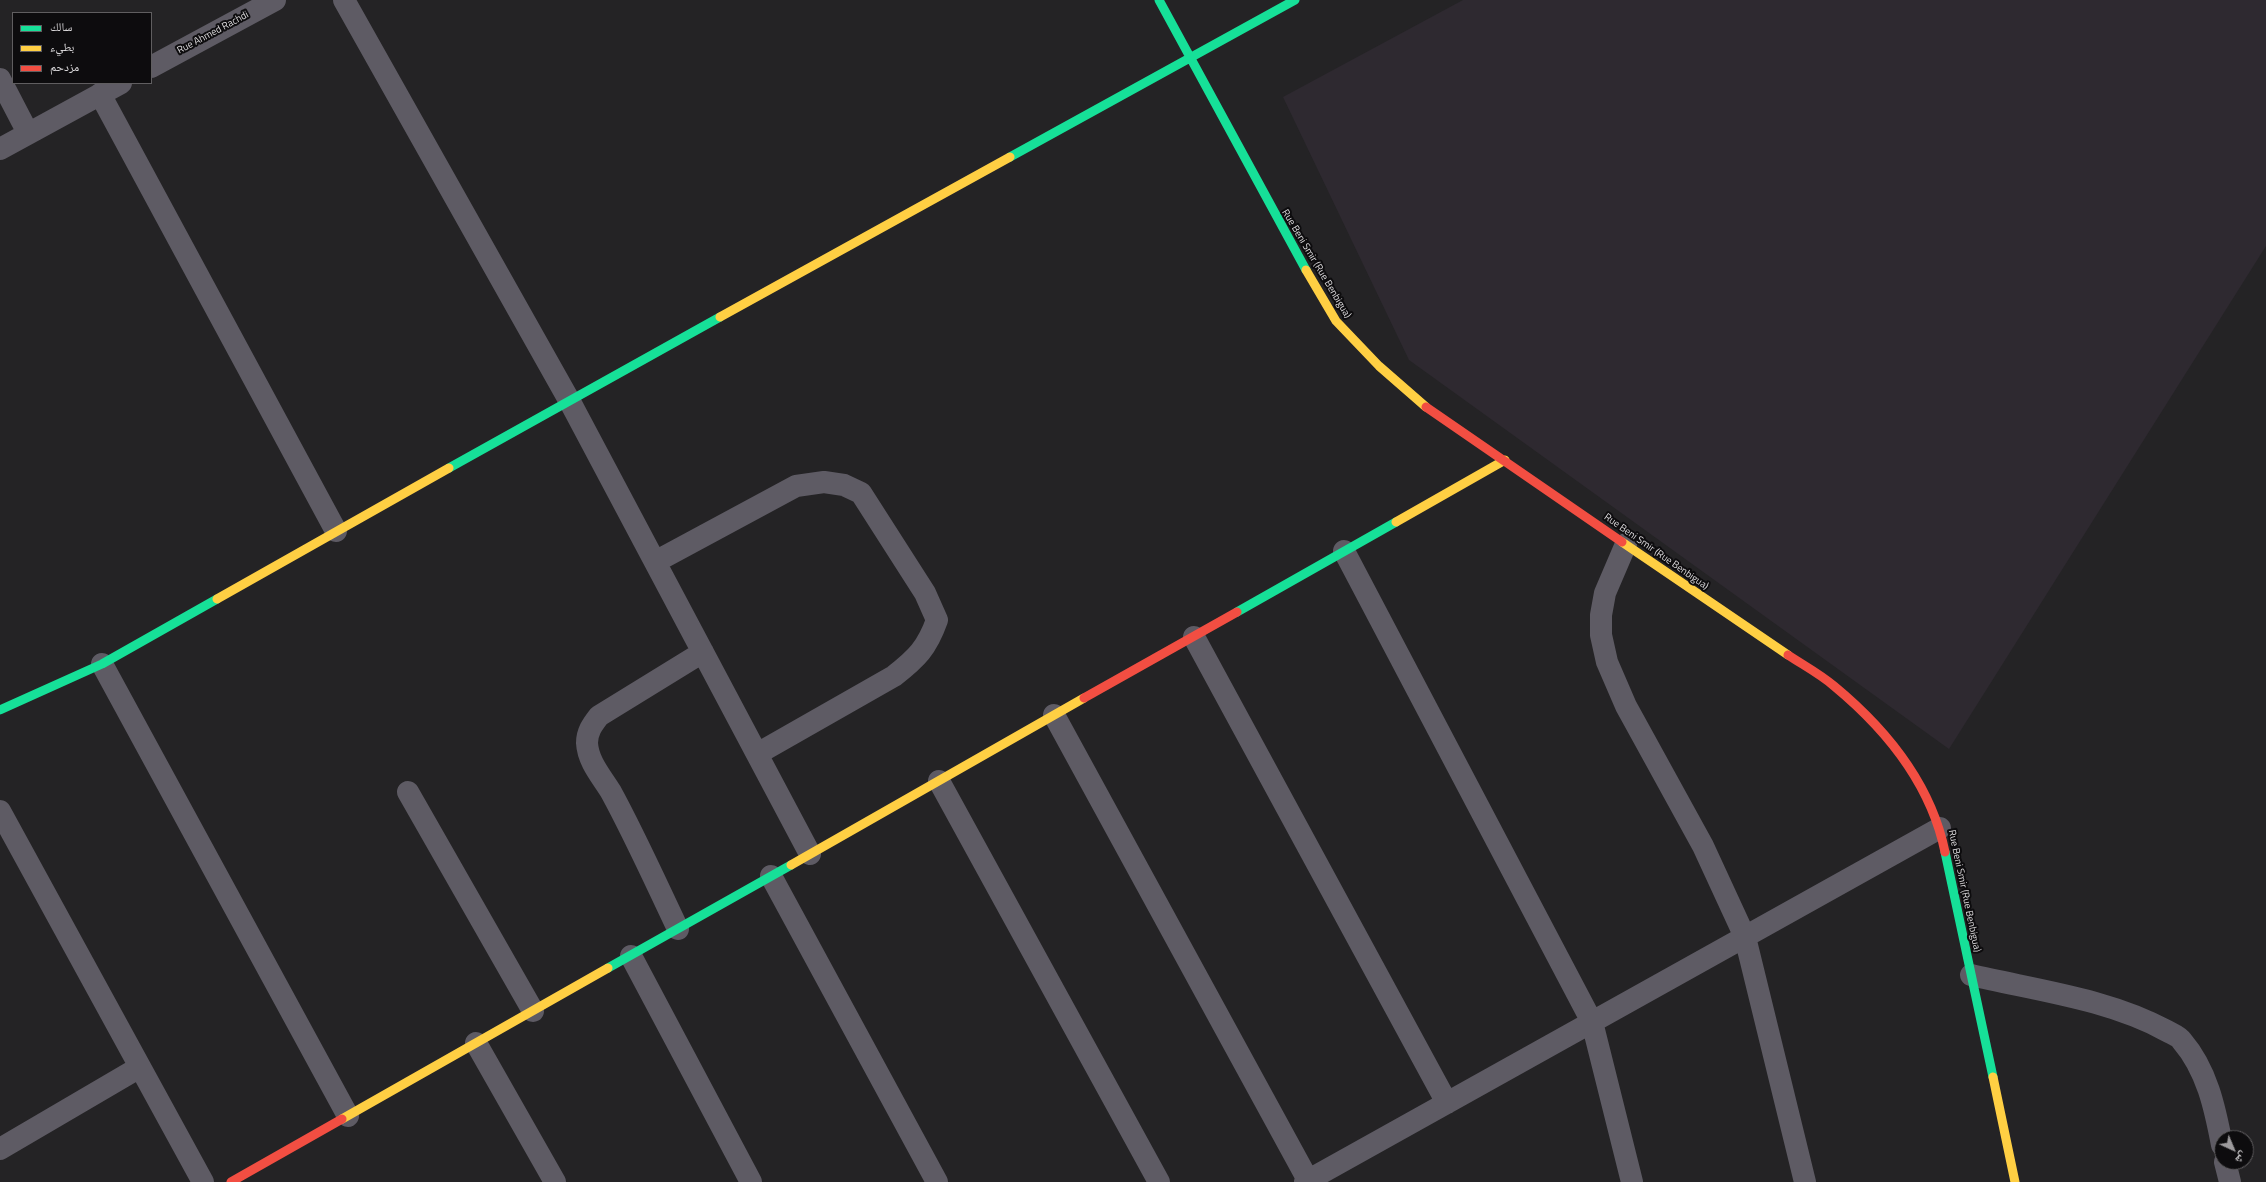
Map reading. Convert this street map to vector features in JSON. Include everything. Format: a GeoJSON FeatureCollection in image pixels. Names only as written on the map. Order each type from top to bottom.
{"type":"FeatureCollection","features":[{"type":"Feature","properties":{"kind":"street","name":"Rue Ahmed Rachdi"},"geometry":{"type":"LineString","coordinates":[[152,66],[275,0]]}},
{"type":"Feature","properties":{"kind":"street"},"geometry":{"type":"LineString","coordinates":[[344,0],[569,400],[810,854]]}},
{"type":"Feature","properties":{"kind":"street","name":"Rue Beni Smir (Rue Benbigua)"},"geometry":{"type":"LineString","coordinates":[[1159,0],[1283,231],[1336,321],[1379,366],[1427,408],[1505,460],[1695,594],[1833,685],[1886,736],[1919,781],[1940,828],[2015,1182]]}},
{"type":"Feature","properties":{"kind":"street"},"geometry":{"type":"LineString","coordinates":[[0,710],[102,664],[569,400],[1296,0]]}},
{"type":"Feature","properties":{"kind":"street"},"geometry":{"type":"LineString","coordinates":[[0,79],[28,133]]}},
{"type":"Feature","properties":{"kind":"street"},"geometry":{"type":"LineString","coordinates":[[0,148],[119,84]]}},
{"type":"Feature","properties":{"kind":"street"},"geometry":{"type":"LineString","coordinates":[[100,94],[336,531]]}},
{"type":"Feature","properties":{"kind":"street"},"geometry":{"type":"LineString","coordinates":[[231,1182],[1505,460]]}},
{"type":"Feature","properties":{"kind":"street"},"geometry":{"type":"LineString","coordinates":[[655,562],[796,486],[824,482],[844,485],[861,493],[925,593],[937,620],[930,641],[913,661],[889,679],[757,754]]}},
{"type":"Feature","properties":{"kind":"street"},"geometry":{"type":"LineString","coordinates":[[1626,544],[1605,593],[1601,615],[1601,635],[1606,662],[1626,706],[1703,846],[1745,937],[1805,1182]]}},
{"type":"Feature","properties":{"kind":"street"},"geometry":{"type":"LineString","coordinates":[[1344,551],[1592,1022],[1632,1182]]}},
{"type":"Feature","properties":{"kind":"street"},"geometry":{"type":"LineString","coordinates":[[1194,637],[1447,1103]]}},
{"type":"Feature","properties":{"kind":"street"},"geometry":{"type":"LineString","coordinates":[[678,928],[611,792],[595,767],[589,754],[587,743],[588,733],[599,716],[703,652]]}},
{"type":"Feature","properties":{"kind":"street"},"geometry":{"type":"LineString","coordinates":[[102,664],[348,1116]]}},
{"type":"Feature","properties":{"kind":"street"},"geometry":{"type":"LineString","coordinates":[[1054,715],[1306,1181],[1940,828]]}},
{"type":"Feature","properties":{"kind":"street"},"geometry":{"type":"LineString","coordinates":[[939,781],[1159,1182]]}},
{"type":"Feature","properties":{"kind":"street"},"geometry":{"type":"LineString","coordinates":[[408,792],[533,1011]]}},
{"type":"Feature","properties":{"kind":"street"},"geometry":{"type":"LineString","coordinates":[[0,811],[203,1182]]}},
{"type":"Feature","properties":{"kind":"street"},"geometry":{"type":"LineString","coordinates":[[771,876],[937,1182]]}},
{"type":"Feature","properties":{"kind":"street"},"geometry":{"type":"LineString","coordinates":[[630,956],[751,1182]]}},
{"type":"Feature","properties":{"kind":"street"},"geometry":{"type":"LineString","coordinates":[[1971,975],[2103,1006],[2149,1022],[2181,1039],[2200,1066],[2215,1111],[2219,1130]]}},
{"type":"Feature","properties":{"kind":"street"},"geometry":{"type":"LineString","coordinates":[[476,1043],[554,1182]]}},
{"type":"Feature","properties":{"kind":"street"},"geometry":{"type":"LineString","coordinates":[[0,1149],[140,1067]]}},
{"type":"Feature","properties":{"kind":"street"},"geometry":{"type":"LineString","coordinates":[[2228,1170],[2230,1182]]}},
{"type":"Feature","properties":{"kind":"shaded area"},"geometry":{"type":"Polygon","coordinates":[[[1463,0],[2266,0],[2266,246],[1949,749],[1409,360],[1283,97],[1463,0]]]}},
{"type":"Feature","properties":{"kind":"traffic: fast"},"geometry":{"type":"LineString","coordinates":[[1159,0],[1306,270]]}},
{"type":"Feature","properties":{"kind":"traffic: fast"},"geometry":{"type":"LineString","coordinates":[[1010,157],[1295,0]]}},
{"type":"Feature","properties":{"kind":"traffic: fast"},"geometry":{"type":"LineString","coordinates":[[449,468],[720,317]]}},
{"type":"Feature","properties":{"kind":"traffic: fast"},"geometry":{"type":"LineString","coordinates":[[1237,612],[1396,522]]}},
{"type":"Feature","properties":{"kind":"traffic: fast"},"geometry":{"type":"LineString","coordinates":[[0,710],[102,664],[217,599]]}},
{"type":"Feature","properties":{"kind":"traffic: fast"},"geometry":{"type":"LineString","coordinates":[[1945,852],[1993,1077]]}},
{"type":"Feature","properties":{"kind":"traffic: fast"},"geometry":{"type":"LineString","coordinates":[[608,968],[791,865]]}},
{"type":"Feature","properties":{"kind":"traffic: slow"},"geometry":{"type":"LineString","coordinates":[[720,317],[1010,157]]}},
{"type":"Feature","properties":{"kind":"traffic: slow"},"geometry":{"type":"LineString","coordinates":[[1306,270],[1336,321],[1379,366],[1426,407]]}},
{"type":"Feature","properties":{"kind":"traffic: slow"},"geometry":{"type":"LineString","coordinates":[[1396,522],[1505,460]]}},
{"type":"Feature","properties":{"kind":"traffic: slow"},"geometry":{"type":"LineString","coordinates":[[217,599],[449,468]]}},
{"type":"Feature","properties":{"kind":"traffic: slow"},"geometry":{"type":"LineString","coordinates":[[1622,542],[1788,655]]}},
{"type":"Feature","properties":{"kind":"traffic: slow"},"geometry":{"type":"LineString","coordinates":[[791,865],[1084,698]]}},
{"type":"Feature","properties":{"kind":"traffic: slow"},"geometry":{"type":"LineString","coordinates":[[342,1119],[608,968]]}},
{"type":"Feature","properties":{"kind":"traffic: slow"},"geometry":{"type":"LineString","coordinates":[[1993,1077],[2015,1182]]}},
{"type":"Feature","properties":{"kind":"traffic: jam"},"geometry":{"type":"LineString","coordinates":[[1426,407],[1622,542]]}},
{"type":"Feature","properties":{"kind":"traffic: jam"},"geometry":{"type":"LineString","coordinates":[[1084,698],[1237,612]]}},
{"type":"Feature","properties":{"kind":"traffic: jam"},"geometry":{"type":"LineString","coordinates":[[1788,655],[1834,686],[1888,739],[1904,760],[1929,803],[1945,852]]}},
{"type":"Feature","properties":{"kind":"traffic: jam"},"geometry":{"type":"LineString","coordinates":[[231,1182],[342,1119]]}}]}
